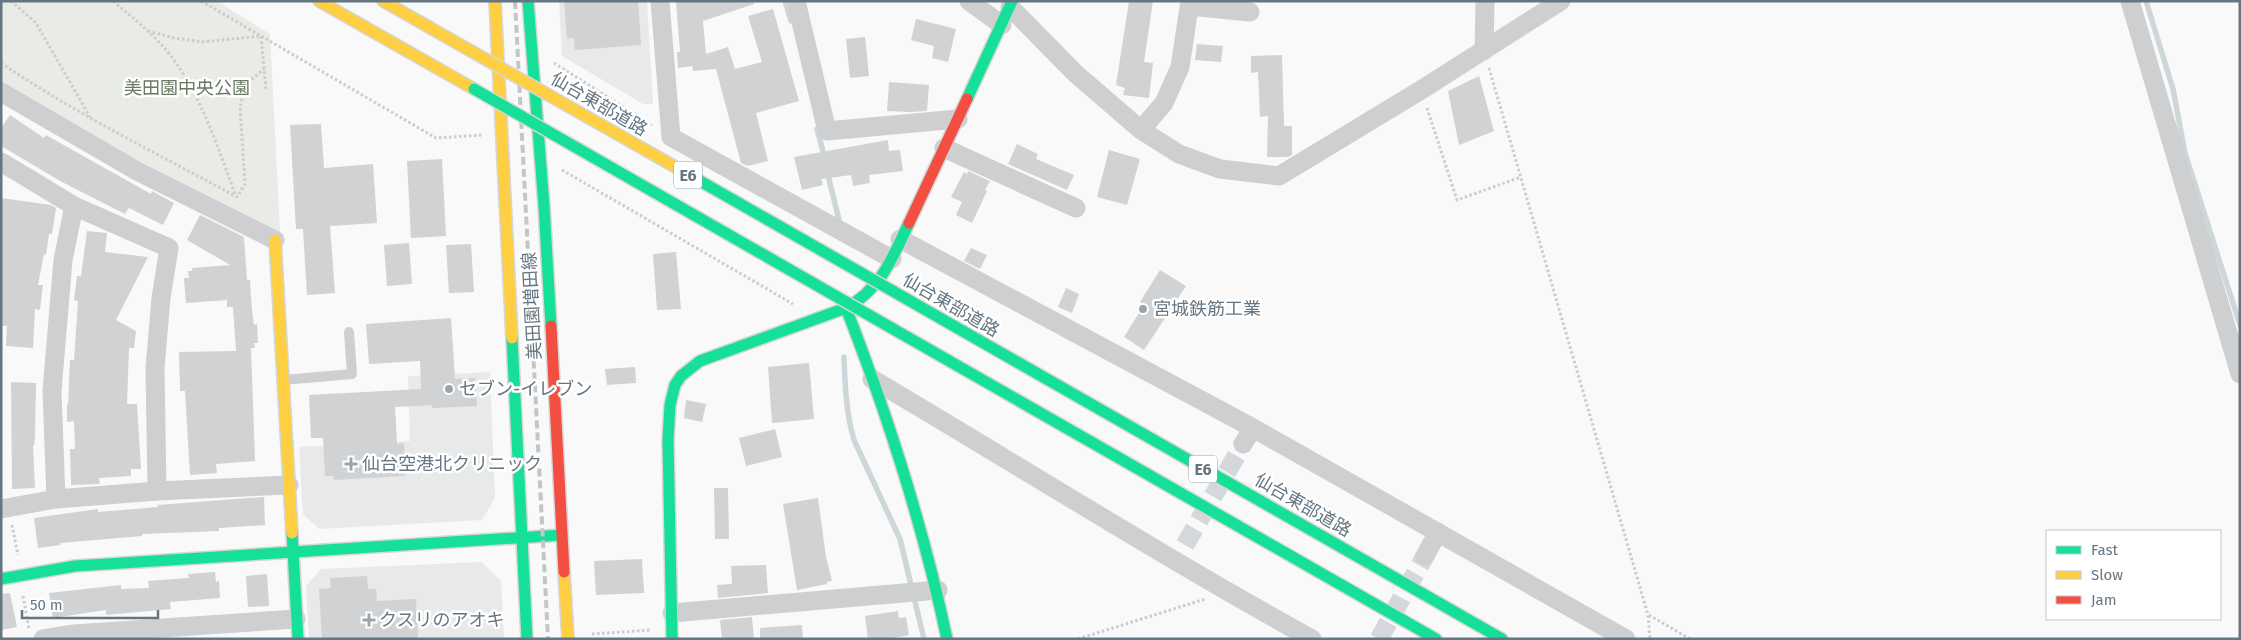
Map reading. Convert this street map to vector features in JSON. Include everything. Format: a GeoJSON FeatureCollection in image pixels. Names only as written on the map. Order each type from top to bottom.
{"type":"FeatureCollection","features":[{"type":"Feature","properties":{"kind":"main road","name":"E6"},"geometry":{"type":"LineString","coordinates":[[319,1],[1436,639]]}},
{"type":"Feature","properties":{"kind":"main road","name":"仙台東部道路"},"geometry":{"type":"LineString","coordinates":[[383,1],[1502,639]]}},
{"type":"Feature","properties":{"kind":"main road","name":"美田園増田線"},"geometry":{"type":"LineString","coordinates":[[495,1],[527,639]]}},
{"type":"Feature","properties":{"kind":"main road","name":"美田園増田線"},"geometry":{"type":"LineString","coordinates":[[528,1],[544,206],[568,639]]}},
{"type":"Feature","properties":{"kind":"main road"},"geometry":{"type":"LineString","coordinates":[[672,627],[668,440],[669,409],[672,390],[676,380],[686,370],[700,361],[846,308],[862,300],[875,288],[892,259],[1011,4]]}},
{"type":"Feature","properties":{"kind":"main road"},"geometry":{"type":"LineString","coordinates":[[275,240],[298,639]]}},
{"type":"Feature","properties":{"kind":"main road"},"geometry":{"type":"LineString","coordinates":[[846,308],[906,477],[930,591],[947,639]]}},
{"type":"Feature","properties":{"kind":"main road"},"geometry":{"type":"LineString","coordinates":[[1,579],[75,566],[562,535]]}},
{"type":"Feature","properties":{"kind":"street"},"geometry":{"type":"LineString","coordinates":[[660,1],[672,137],[892,259]]}},
{"type":"Feature","properties":{"kind":"street"},"geometry":{"type":"LineString","coordinates":[[796,1],[827,131],[958,119]]}},
{"type":"Feature","properties":{"kind":"street"},"geometry":{"type":"LineString","coordinates":[[969,1],[1002,25]]}},
{"type":"Feature","properties":{"kind":"street"},"geometry":{"type":"LineString","coordinates":[[1484,51],[1485,1]]}},
{"type":"Feature","properties":{"kind":"street"},"geometry":{"type":"LineString","coordinates":[[1011,4],[1076,74],[1140,130],[1179,154],[1220,169],[1279,176],[1421,90],[1562,1]]}},
{"type":"Feature","properties":{"kind":"street"},"geometry":{"type":"LineString","coordinates":[[2130,1],[2240,374]]}},
{"type":"Feature","properties":{"kind":"street"},"geometry":{"type":"LineString","coordinates":[[1140,130],[1164,103],[1180,67],[1190,4],[1250,12]]}},
{"type":"Feature","properties":{"kind":"street"},"geometry":{"type":"LineString","coordinates":[[1,92],[137,171],[275,240]]}},
{"type":"Feature","properties":{"kind":"street"},"geometry":{"type":"LineString","coordinates":[[944,148],[1076,208]]}},
{"type":"Feature","properties":{"kind":"street"},"geometry":{"type":"LineString","coordinates":[[1,162],[74,206],[169,248],[161,298],[155,368],[157,491]]}},
{"type":"Feature","properties":{"kind":"street"},"geometry":{"type":"LineString","coordinates":[[56,499],[52,391],[63,260],[74,206]]}},
{"type":"Feature","properties":{"kind":"street"},"geometry":{"type":"LineString","coordinates":[[900,239],[1248,436],[1438,532],[1626,639]]}},
{"type":"Feature","properties":{"kind":"street"},"geometry":{"type":"LineString","coordinates":[[872,379],[1181,552],[1227,592],[1312,639]]}},
{"type":"Feature","properties":{"kind":"street"},"geometry":{"type":"LineString","coordinates":[[5,508],[56,499],[157,491],[289,485]]}},
{"type":"Feature","properties":{"kind":"street"},"geometry":{"type":"LineString","coordinates":[[1425,556],[1438,532]]}},
{"type":"Feature","properties":{"kind":"street"},"geometry":{"type":"LineString","coordinates":[[672,627],[930,591]]}},
{"type":"Feature","properties":{"kind":"street"},"geometry":{"type":"LineString","coordinates":[[36,634],[75,636],[180,632],[296,619]]}},
{"type":"Feature","properties":{"kind":"lane"},"geometry":{"type":"LineString","coordinates":[[283,380],[352,374],[349,332]]}},
{"type":"Feature","properties":{"kind":"path"},"geometry":{"type":"LineString","coordinates":[[11,1],[36,23],[91,117]]}},
{"type":"Feature","properties":{"kind":"path"},"geometry":{"type":"LineString","coordinates":[[113,1],[148,30],[167,51],[184,75],[201,104],[246,225]]}},
{"type":"Feature","properties":{"kind":"path"},"geometry":{"type":"LineString","coordinates":[[201,1],[436,138],[485,135]]}},
{"type":"Feature","properties":{"kind":"path"},"geometry":{"type":"LineString","coordinates":[[148,30],[174,38],[203,42],[261,36]]}},
{"type":"Feature","properties":{"kind":"path"},"geometry":{"type":"LineString","coordinates":[[261,36],[266,89]]}},
{"type":"Feature","properties":{"kind":"path"},"geometry":{"type":"LineString","coordinates":[[1484,51],[1648,615],[1650,639]]}},
{"type":"Feature","properties":{"kind":"path"},"geometry":{"type":"LineString","coordinates":[[553,62],[672,137]]}},
{"type":"Feature","properties":{"kind":"path"},"geometry":{"type":"LineString","coordinates":[[1,63],[91,117],[237,197]]}},
{"type":"Feature","properties":{"kind":"path"},"geometry":{"type":"LineString","coordinates":[[237,197],[245,184],[240,106],[246,84],[264,69]]}},
{"type":"Feature","properties":{"kind":"path"},"geometry":{"type":"LineString","coordinates":[[1421,90],[1457,200],[1521,177]]}},
{"type":"Feature","properties":{"kind":"path"},"geometry":{"type":"LineString","coordinates":[[560,169],[817,318]]}},
{"type":"Feature","properties":{"kind":"path"},"geometry":{"type":"LineString","coordinates":[[5,508],[18,558]]}},
{"type":"Feature","properties":{"kind":"path"},"geometry":{"type":"LineString","coordinates":[[21,588],[36,634]]}},
{"type":"Feature","properties":{"kind":"path"},"geometry":{"type":"LineString","coordinates":[[1078,639],[1227,592]]}},
{"type":"Feature","properties":{"kind":"path"},"geometry":{"type":"LineString","coordinates":[[1648,615],[1690,639]]}},
{"type":"Feature","properties":{"kind":"path"},"geometry":{"type":"LineString","coordinates":[[592,634],[672,627]]}},
{"type":"Feature","properties":{"kind":"shaded area"},"geometry":{"type":"Polygon","coordinates":[[[559,1],[647,1],[653,104],[643,104],[562,56],[559,1]]]}},
{"type":"Feature","properties":{"kind":"shaded area"},"geometry":{"type":"Polygon","coordinates":[[[490,372],[495,498],[482,520],[319,529],[303,514],[299,447],[410,441],[408,376],[490,372]]]}},
{"type":"Feature","properties":{"kind":"shaded area"},"geometry":{"type":"Polygon","coordinates":[[[482,562],[501,581],[504,639],[309,639],[306,586],[321,569],[482,562]]]}},
{"type":"Feature","properties":{"kind":"green space","name":"美田園中央公園"},"geometry":{"type":"Polygon","coordinates":[[[1,1],[217,1],[270,34],[280,232],[103,142],[1,81],[1,1]]]}},
{"type":"Feature","properties":{"kind":"building"},"geometry":{"type":"Polygon","coordinates":[[[564,1],[638,1],[641,45],[575,50],[574,38],[567,39],[564,1]]]}},
{"type":"Feature","properties":{"kind":"building"},"geometry":{"type":"Polygon","coordinates":[[[676,1],[753,1],[754,4],[703,21],[706,54],[728,47],[735,69],[762,62],[748,16],[773,9],[799,101],[756,113],[768,161],[748,166],[741,163],[716,69],[693,71],[692,66],[678,68],[677,52],[680,52],[676,1]]]}},
{"type":"Feature","properties":{"kind":"building"},"geometry":{"type":"Polygon","coordinates":[[[1129,1],[1153,1],[1144,62],[1153,63],[1149,98],[1123,95],[1125,88],[1116,85],[1129,1]]]}},
{"type":"Feature","properties":{"kind":"building"},"geometry":{"type":"Polygon","coordinates":[[[916,19],[956,29],[948,62],[932,58],[934,46],[911,40],[916,19]]]}},
{"type":"Feature","properties":{"kind":"building"},"geometry":{"type":"Polygon","coordinates":[[[865,37],[869,76],[850,78],[846,39],[865,37]]]}},
{"type":"Feature","properties":{"kind":"building"},"geometry":{"type":"Polygon","coordinates":[[[1197,44],[1223,46],[1221,62],[1195,60],[1197,44]]]}},
{"type":"Feature","properties":{"kind":"building"},"geometry":{"type":"Polygon","coordinates":[[[1282,55],[1284,126],[1292,126],[1292,155],[1288,157],[1267,157],[1268,116],[1260,117],[1258,72],[1251,73],[1251,56],[1282,55]]]}},
{"type":"Feature","properties":{"kind":"building"},"geometry":{"type":"Polygon","coordinates":[[[1479,76],[1494,131],[1459,145],[1448,91],[1479,76]]]}},
{"type":"Feature","properties":{"kind":"building"},"geometry":{"type":"Polygon","coordinates":[[[889,82],[929,85],[927,111],[887,111],[889,82]]]}},
{"type":"Feature","properties":{"kind":"building"},"geometry":{"type":"Polygon","coordinates":[[[10,115],[44,138],[46,135],[151,194],[152,191],[174,203],[163,225],[129,208],[125,214],[62,182],[1,146],[1,128],[10,115]]]}},
{"type":"Feature","properties":{"kind":"building"},"geometry":{"type":"Polygon","coordinates":[[[321,124],[324,168],[373,164],[377,223],[330,226],[335,293],[307,295],[303,229],[296,229],[290,125],[321,124]]]}},
{"type":"Feature","properties":{"kind":"building"},"geometry":{"type":"Polygon","coordinates":[[[888,140],[889,151],[900,150],[903,171],[869,175],[870,183],[853,186],[851,175],[821,179],[823,185],[802,190],[794,157],[888,140]]]}},
{"type":"Feature","properties":{"kind":"building"},"geometry":{"type":"Polygon","coordinates":[[[1017,144],[1038,154],[1036,159],[1074,175],[1067,190],[1008,164],[1017,144]]]}},
{"type":"Feature","properties":{"kind":"building"},"geometry":{"type":"Polygon","coordinates":[[[1109,150],[1140,159],[1127,205],[1097,197],[1109,150]]]}},
{"type":"Feature","properties":{"kind":"building"},"geometry":{"type":"Polygon","coordinates":[[[442,159],[446,236],[411,238],[407,161],[442,159]]]}},
{"type":"Feature","properties":{"kind":"building"},"geometry":{"type":"Polygon","coordinates":[[[968,171],[990,181],[972,223],[956,215],[962,202],[951,197],[964,172],[967,174],[968,171]]]}},
{"type":"Feature","properties":{"kind":"building"},"geometry":{"type":"Polygon","coordinates":[[[1,198],[51,205],[56,208],[52,234],[49,234],[38,285],[43,285],[40,310],[35,309],[33,348],[6,346],[7,326],[1,326],[1,198]]]}},
{"type":"Feature","properties":{"kind":"building"},"geometry":{"type":"Polygon","coordinates":[[[200,215],[244,237],[247,280],[250,280],[252,311],[254,325],[257,324],[258,343],[254,343],[255,348],[251,348],[255,461],[216,464],[217,473],[190,475],[185,391],[180,391],[179,352],[236,351],[233,307],[227,307],[227,300],[186,303],[184,278],[189,278],[188,271],[192,271],[192,268],[230,265],[187,240],[200,215]]]}},
{"type":"Feature","properties":{"kind":"building"},"geometry":{"type":"Polygon","coordinates":[[[87,231],[107,233],[105,252],[148,257],[116,320],[136,331],[134,348],[129,348],[127,404],[137,404],[141,469],[131,469],[131,476],[99,478],[100,484],[71,485],[70,449],[75,449],[74,421],[67,422],[67,405],[70,360],[74,360],[78,301],[74,300],[77,276],[81,276],[87,231]]]}},
{"type":"Feature","properties":{"kind":"building"},"geometry":{"type":"Polygon","coordinates":[[[409,243],[412,284],[387,286],[384,245],[409,243]]]}},
{"type":"Feature","properties":{"kind":"building"},"geometry":{"type":"Polygon","coordinates":[[[471,244],[474,292],[449,293],[446,245],[471,244]]]}},
{"type":"Feature","properties":{"kind":"building"},"geometry":{"type":"Polygon","coordinates":[[[971,248],[987,255],[980,269],[964,261],[971,248]]]}},
{"type":"Feature","properties":{"kind":"building"},"geometry":{"type":"Polygon","coordinates":[[[676,252],[681,309],[657,310],[653,254],[676,252]]]}},
{"type":"Feature","properties":{"kind":"building"},"geometry":{"type":"Polygon","coordinates":[[[1160,270],[1186,286],[1144,350],[1124,337],[1144,305],[1140,302],[1160,270]]]}},
{"type":"Feature","properties":{"kind":"building"},"geometry":{"type":"Polygon","coordinates":[[[1066,288],[1079,294],[1072,313],[1058,307],[1066,288]]]}},
{"type":"Feature","properties":{"kind":"building"},"geometry":{"type":"Polygon","coordinates":[[[451,318],[455,379],[475,378],[477,406],[432,408],[432,405],[395,407],[397,444],[404,443],[405,476],[334,480],[333,476],[325,476],[323,438],[311,438],[309,395],[421,389],[420,361],[369,364],[366,324],[451,318]]]}},
{"type":"Feature","properties":{"kind":"building"},"geometry":{"type":"Polygon","coordinates":[[[809,363],[814,419],[772,423],[768,367],[809,363]]]}},
{"type":"Feature","properties":{"kind":"building"},"geometry":{"type":"Polygon","coordinates":[[[635,367],[636,383],[607,385],[605,369],[635,367]]]}},
{"type":"Feature","properties":{"kind":"building"},"geometry":{"type":"Polygon","coordinates":[[[11,382],[36,383],[35,436],[33,446],[35,488],[12,489],[11,382]]]}},
{"type":"Feature","properties":{"kind":"building"},"geometry":{"type":"Polygon","coordinates":[[[686,400],[706,404],[702,422],[684,418],[686,400]]]}},
{"type":"Feature","properties":{"kind":"building"},"geometry":{"type":"Polygon","coordinates":[[[775,429],[782,457],[746,466],[739,438],[775,429]]]}},
{"type":"Feature","properties":{"kind":"building"},"geometry":{"type":"Polygon","coordinates":[[[714,488],[728,488],[729,539],[715,539],[714,488]]]}},
{"type":"Feature","properties":{"kind":"building"},"geometry":{"type":"Polygon","coordinates":[[[264,497],[265,525],[219,528],[219,531],[142,534],[142,536],[60,543],[61,545],[38,548],[34,518],[98,509],[98,512],[158,507],[157,505],[264,497]]]}},
{"type":"Feature","properties":{"kind":"building"},"geometry":{"type":"Polygon","coordinates":[[[818,498],[826,557],[832,581],[827,582],[827,584],[797,590],[783,504],[818,498]]]}},
{"type":"Feature","properties":{"kind":"building"},"geometry":{"type":"Polygon","coordinates":[[[642,559],[644,593],[596,595],[594,561],[642,559]]]}},
{"type":"Feature","properties":{"kind":"building"},"geometry":{"type":"Polygon","coordinates":[[[766,565],[768,593],[718,598],[717,585],[732,584],[731,566],[766,565]]]}},
{"type":"Feature","properties":{"kind":"building"},"geometry":{"type":"Polygon","coordinates":[[[215,572],[216,582],[219,581],[220,598],[170,602],[171,609],[106,615],[106,610],[53,618],[49,593],[121,585],[121,589],[149,588],[148,581],[189,578],[188,574],[215,572]]]}},
{"type":"Feature","properties":{"kind":"building"},"geometry":{"type":"Polygon","coordinates":[[[267,574],[269,606],[248,607],[246,576],[267,574]]]}},
{"type":"Feature","properties":{"kind":"building","name":"クスリのアオキ"},"geometry":{"type":"Polygon","coordinates":[[[367,576],[368,589],[376,589],[377,601],[416,599],[418,639],[322,639],[319,589],[331,588],[330,578],[367,576]]]}},
{"type":"Feature","properties":{"kind":"building"},"geometry":{"type":"Polygon","coordinates":[[[10,593],[17,627],[1,630],[1,594],[10,593]]]}},
{"type":"Feature","properties":{"kind":"building"},"geometry":{"type":"Polygon","coordinates":[[[898,611],[899,618],[906,617],[909,635],[888,639],[868,639],[865,616],[898,611]]]}},
{"type":"Feature","properties":{"kind":"building"},"geometry":{"type":"Polygon","coordinates":[[[752,617],[754,639],[722,639],[720,620],[752,617]]]}},
{"type":"Feature","properties":{"kind":"building"},"geometry":{"type":"Polygon","coordinates":[[[802,625],[803,639],[760,639],[760,628],[802,625]]]}},
{"type":"Feature","properties":{"kind":"waterway"},"geometry":{"type":"LineString","coordinates":[[785,1],[791,21]]}},
{"type":"Feature","properties":{"kind":"waterway"},"geometry":{"type":"LineString","coordinates":[[2146,1],[2173,89],[2185,153],[2240,325]]}},
{"type":"Feature","properties":{"kind":"waterway"},"geometry":{"type":"LineString","coordinates":[[817,129],[825,159]]}},
{"type":"Feature","properties":{"kind":"waterway"},"geometry":{"type":"LineString","coordinates":[[827,171],[839,220]]}},
{"type":"Feature","properties":{"kind":"waterway"},"geometry":{"type":"LineString","coordinates":[[844,357],[845,388],[851,430],[900,539],[924,639]]}},
{"type":"Feature","properties":{"kind":"tunnel"},"geometry":{"type":"LineString","coordinates":[[1185,545],[1243,444]]}},
{"type":"Feature","properties":{"kind":"tunnel"},"geometry":{"type":"LineString","coordinates":[[1379,639],[1425,556]]}},
{"type":"Feature","properties":{"kind":"railway"},"geometry":{"type":"LineString","coordinates":[[515,1],[548,639]]}},
{"type":"Feature","properties":{"kind":"traffic: fast"},"geometry":{"type":"LineString","coordinates":[[528,1],[551,326]]}},
{"type":"Feature","properties":{"kind":"traffic: fast"},"geometry":{"type":"LineString","coordinates":[[967,99],[1012,1]]}},
{"type":"Feature","properties":{"kind":"traffic: fast"},"geometry":{"type":"LineString","coordinates":[[474,89],[895,330]]}},
{"type":"Feature","properties":{"kind":"traffic: fast"},"geometry":{"type":"LineString","coordinates":[[686,173],[905,298]]}},
{"type":"Feature","properties":{"kind":"traffic: fast"},"geometry":{"type":"LineString","coordinates":[[672,639],[668,440],[670,405],[675,385],[681,376],[700,361],[846,308],[858,300],[869,291],[885,271],[909,223]]}},
{"type":"Feature","properties":{"kind":"traffic: fast"},"geometry":{"type":"LineString","coordinates":[[905,298],[1502,639]]}},
{"type":"Feature","properties":{"kind":"traffic: fast"},"geometry":{"type":"LineString","coordinates":[[846,308],[876,389],[916,513],[947,639]]}},
{"type":"Feature","properties":{"kind":"traffic: fast"},"geometry":{"type":"LineString","coordinates":[[895,330],[1436,639]]}},
{"type":"Feature","properties":{"kind":"traffic: fast"},"geometry":{"type":"LineString","coordinates":[[512,338],[527,639]]}},
{"type":"Feature","properties":{"kind":"traffic: fast"},"geometry":{"type":"LineString","coordinates":[[292,533],[298,639]]}},
{"type":"Feature","properties":{"kind":"traffic: fast"},"geometry":{"type":"LineString","coordinates":[[1,579],[75,566],[562,535]]}},
{"type":"Feature","properties":{"kind":"traffic: slow"},"geometry":{"type":"LineString","coordinates":[[319,1],[474,89]]}},
{"type":"Feature","properties":{"kind":"traffic: slow"},"geometry":{"type":"LineString","coordinates":[[383,1],[471,51]]}},
{"type":"Feature","properties":{"kind":"traffic: slow"},"geometry":{"type":"LineString","coordinates":[[495,1],[512,338]]}},
{"type":"Feature","properties":{"kind":"traffic: slow"},"geometry":{"type":"LineString","coordinates":[[471,51],[686,173]]}},
{"type":"Feature","properties":{"kind":"traffic: slow"},"geometry":{"type":"LineString","coordinates":[[275,240],[292,533]]}},
{"type":"Feature","properties":{"kind":"traffic: slow"},"geometry":{"type":"LineString","coordinates":[[564,572],[568,639]]}},
{"type":"Feature","properties":{"kind":"traffic: jam"},"geometry":{"type":"LineString","coordinates":[[909,223],[967,99]]}},
{"type":"Feature","properties":{"kind":"traffic: jam"},"geometry":{"type":"LineString","coordinates":[[551,326],[564,572]]}},
{"type":"Feature","properties":{"kind":"place","name":"宮城鉄筋工業"},"geometry":{"type":"Point","coordinates":[1143,309]}},
{"type":"Feature","properties":{"kind":"place","name":"セブン-イレブン"},"geometry":{"type":"Point","coordinates":[449,389]}},
{"type":"Feature","properties":{"kind":"place","name":"仙台空港北クリニック"},"geometry":{"type":"Point","coordinates":[351,464]}},
{"type":"Feature","properties":{"kind":"place","name":"クスリのアオキ"},"geometry":{"type":"Point","coordinates":[369,620]}}]}
